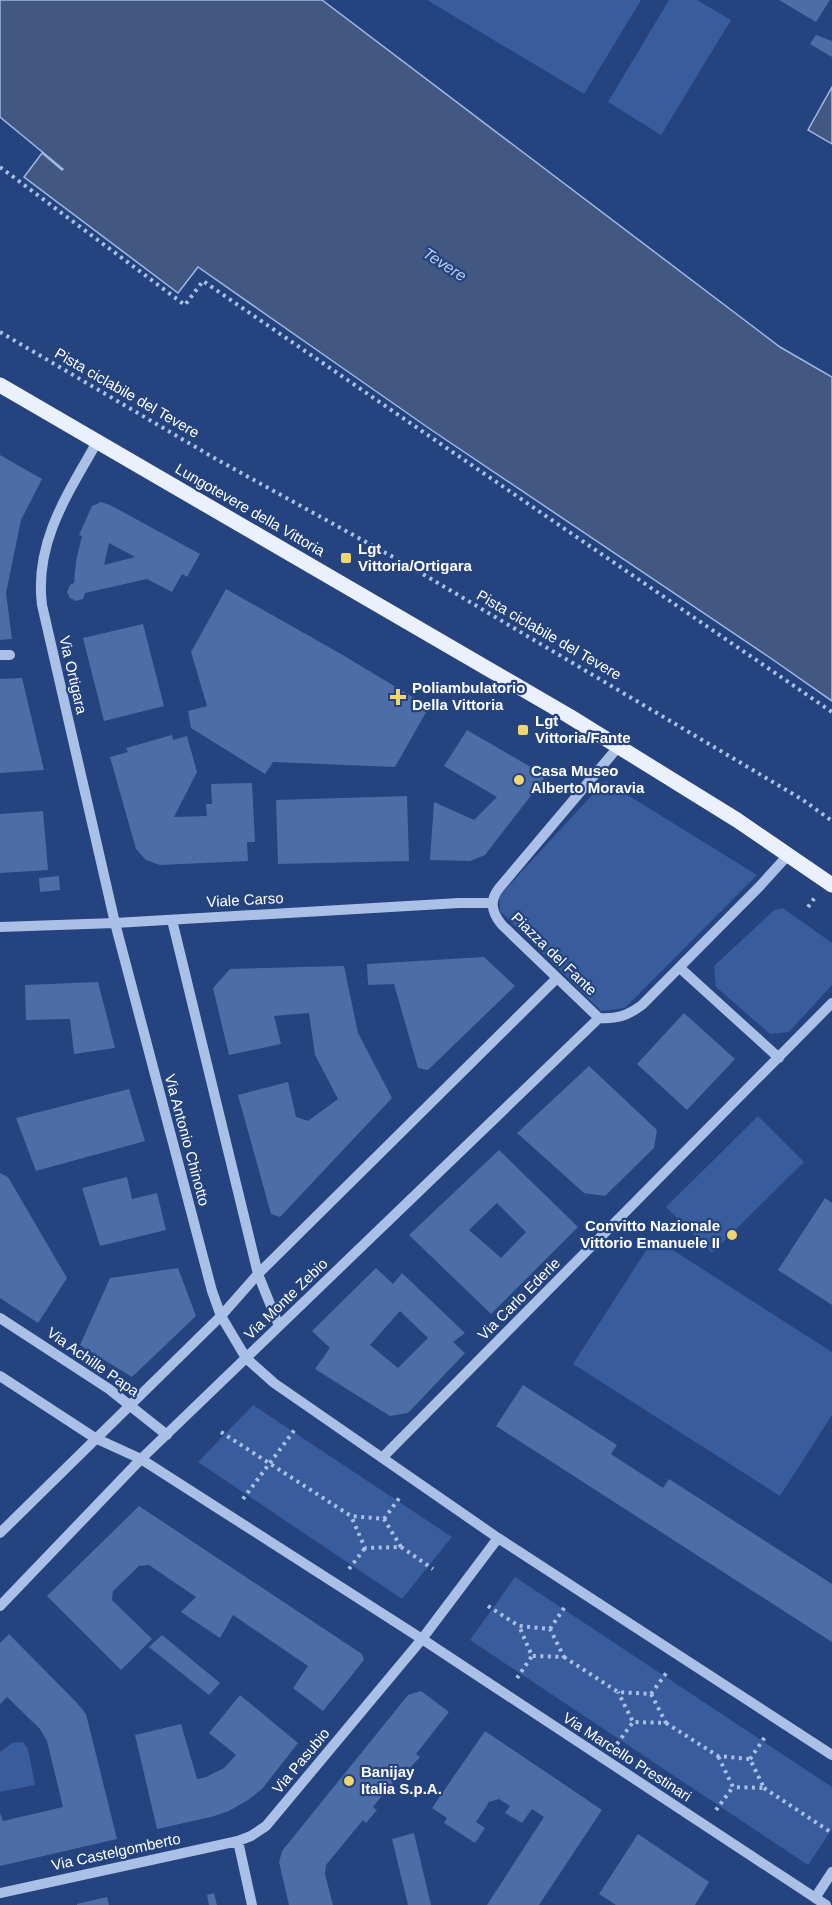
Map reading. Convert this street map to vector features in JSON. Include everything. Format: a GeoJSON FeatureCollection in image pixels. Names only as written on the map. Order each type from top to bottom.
{"type":"FeatureCollection","features":[{"type":"Feature","properties":{"kind":"main road","name":"Lungotevere della Vittoria"},"geometry":{"type":"LineString","coordinates":[[0,385],[619,746],[789,854],[832,885]]}},
{"type":"Feature","properties":{"kind":"street","name":"Via Ortigara"},"geometry":{"type":"LineString","coordinates":[[97,442],[59,509],[51,528],[43,561],[40,593],[115,923]]}},
{"type":"Feature","properties":{"kind":"street"},"geometry":{"type":"LineString","coordinates":[[492,903],[496,892],[619,746]]}},
{"type":"Feature","properties":{"kind":"street","name":"Piazza del Fante"},"geometry":{"type":"LineString","coordinates":[[492,903],[497,918],[502,924],[557,978],[599,1018],[613,1019],[624,1017],[642,1005],[789,854]]}},
{"type":"Feature","properties":{"kind":"street","name":"Viale Carso"},"geometry":{"type":"LineString","coordinates":[[0,927],[492,903]]}},
{"type":"Feature","properties":{"kind":"street"},"geometry":{"type":"LineString","coordinates":[[172,920],[258,1274],[279,1326]]}},
{"type":"Feature","properties":{"kind":"street","name":"Via Antonio Chinotto"},"geometry":{"type":"LineString","coordinates":[[115,923],[212,1291],[221,1316],[246,1358]]}},
{"type":"Feature","properties":{"kind":"street"},"geometry":{"type":"LineString","coordinates":[[680,968],[779,1058],[832,1004]]}},
{"type":"Feature","properties":{"kind":"street"},"geometry":{"type":"LineString","coordinates":[[0,1533],[221,1316],[258,1274],[557,978]]}},
{"type":"Feature","properties":{"kind":"street","name":"Via Monte Zebio"},"geometry":{"type":"LineString","coordinates":[[0,1606],[141,1459],[599,1018]]}},
{"type":"Feature","properties":{"kind":"street","name":"Via Carlo Ederle"},"geometry":{"type":"LineString","coordinates":[[381,1458],[779,1058]]}},
{"type":"Feature","properties":{"kind":"street","name":"Via Achille Papa"},"geometry":{"type":"LineString","coordinates":[[0,1318],[129,1405],[167,1435]]}},
{"type":"Feature","properties":{"kind":"street"},"geometry":{"type":"LineString","coordinates":[[246,1358],[274,1383],[498,1538],[832,1755]]}},
{"type":"Feature","properties":{"kind":"street"},"geometry":{"type":"LineString","coordinates":[[0,1376],[95,1438],[141,1459]]}},
{"type":"Feature","properties":{"kind":"street","name":"Via Marcello Prestinari"},"geometry":{"type":"LineString","coordinates":[[141,1459],[826,1905]]}},
{"type":"Feature","properties":{"kind":"street"},"geometry":{"type":"LineString","coordinates":[[422,1640],[498,1538]]}},
{"type":"Feature","properties":{"kind":"street","name":"Via Pasubio"},"geometry":{"type":"LineString","coordinates":[[238,1841],[266,1826],[422,1640]]}},
{"type":"Feature","properties":{"kind":"street"},"geometry":{"type":"LineString","coordinates":[[238,1841],[252,1905]]}},
{"type":"Feature","properties":{"kind":"street","name":"Via Castelgomberto"},"geometry":{"type":"LineString","coordinates":[[0,1893],[238,1841]]}},
{"type":"Feature","properties":{"kind":"street"},"geometry":{"type":"LineString","coordinates":[[815,1898],[832,1872]]}},
{"type":"Feature","properties":{"kind":"path"},"geometry":{"type":"LineString","coordinates":[[0,167],[185,305],[203,281],[832,712]]}},
{"type":"Feature","properties":{"kind":"path","name":"Pista ciclabile del Tevere"},"geometry":{"type":"LineString","coordinates":[[0,332],[216,459],[411,567],[803,800],[832,821]]}},
{"type":"Feature","properties":{"kind":"path"},"geometry":{"type":"LineString","coordinates":[[243,1499],[296,1428]]}},
{"type":"Feature","properties":{"kind":"path"},"geometry":{"type":"LineString","coordinates":[[221,1432],[351,1516],[384,1519]]}},
{"type":"Feature","properties":{"kind":"path"},"geometry":{"type":"LineString","coordinates":[[384,1519],[400,1497]]}},
{"type":"Feature","properties":{"kind":"path"},"geometry":{"type":"LineString","coordinates":[[351,1516],[364,1548]]}},
{"type":"Feature","properties":{"kind":"path"},"geometry":{"type":"LineString","coordinates":[[384,1519],[401,1547],[433,1569]]}},
{"type":"Feature","properties":{"kind":"path"},"geometry":{"type":"LineString","coordinates":[[364,1548],[401,1547]]}},
{"type":"Feature","properties":{"kind":"path"},"geometry":{"type":"LineString","coordinates":[[349,1569],[364,1548]]}},
{"type":"Feature","properties":{"kind":"path"},"geometry":{"type":"LineString","coordinates":[[550,1629],[566,1605]]}},
{"type":"Feature","properties":{"kind":"path"},"geometry":{"type":"LineString","coordinates":[[488,1606],[519,1626],[550,1629]]}},
{"type":"Feature","properties":{"kind":"path"},"geometry":{"type":"LineString","coordinates":[[519,1626],[532,1656]]}},
{"type":"Feature","properties":{"kind":"path"},"geometry":{"type":"LineString","coordinates":[[550,1629],[564,1657],[618,1692],[651,1694]]}},
{"type":"Feature","properties":{"kind":"path"},"geometry":{"type":"LineString","coordinates":[[532,1656],[564,1657]]}},
{"type":"Feature","properties":{"kind":"path"},"geometry":{"type":"LineString","coordinates":[[517,1678],[532,1656]]}},
{"type":"Feature","properties":{"kind":"path"},"geometry":{"type":"LineString","coordinates":[[651,1694],[667,1672]]}},
{"type":"Feature","properties":{"kind":"path"},"geometry":{"type":"LineString","coordinates":[[618,1692],[633,1722]]}},
{"type":"Feature","properties":{"kind":"path"},"geometry":{"type":"LineString","coordinates":[[651,1694],[666,1723],[718,1756],[750,1759]]}},
{"type":"Feature","properties":{"kind":"path"},"geometry":{"type":"LineString","coordinates":[[633,1722],[666,1723]]}},
{"type":"Feature","properties":{"kind":"path"},"geometry":{"type":"LineString","coordinates":[[617,1744],[633,1722]]}},
{"type":"Feature","properties":{"kind":"path"},"geometry":{"type":"LineString","coordinates":[[750,1759],[765,1737]]}},
{"type":"Feature","properties":{"kind":"path"},"geometry":{"type":"LineString","coordinates":[[718,1756],[733,1787]]}},
{"type":"Feature","properties":{"kind":"path"},"geometry":{"type":"LineString","coordinates":[[750,1759],[765,1788],[832,1833]]}},
{"type":"Feature","properties":{"kind":"path"},"geometry":{"type":"LineString","coordinates":[[733,1787],[765,1788]]}},
{"type":"Feature","properties":{"kind":"path"},"geometry":{"type":"LineString","coordinates":[[716,1810],[733,1787]]}},
{"type":"Feature","properties":{"kind":"shaded area"},"geometry":{"type":"Polygon","coordinates":[[[427,0],[641,0],[584,94],[427,0]]]}},
{"type":"Feature","properties":{"kind":"shaded area"},"geometry":{"type":"Polygon","coordinates":[[[669,0],[697,0],[731,20],[661,135],[608,102],[669,0]]]}},
{"type":"Feature","properties":{"kind":"shaded area"},"geometry":{"type":"Polygon","coordinates":[[[605,781],[757,875],[625,1008],[601,1011],[500,911],[499,896],[605,781]]]}},
{"type":"Feature","properties":{"kind":"shaded area"},"geometry":{"type":"Polygon","coordinates":[[[783,908],[832,943],[832,985],[789,1032],[770,1034],[716,987],[714,966],[773,911],[783,908]]]}},
{"type":"Feature","properties":{"kind":"shaded area"},"geometry":{"type":"Polygon","coordinates":[[[758,1116],[804,1162],[712,1253],[666,1207],[758,1116]]]}},
{"type":"Feature","properties":{"kind":"shaded area"},"geometry":{"type":"Polygon","coordinates":[[[654,1238],[832,1352],[832,1415],[780,1496],[573,1364],[654,1238]]]}},
{"type":"Feature","properties":{"kind":"shaded area"},"geometry":{"type":"Polygon","coordinates":[[[253,1405],[452,1537],[402,1599],[198,1462],[253,1405]]]}},
{"type":"Feature","properties":{"kind":"shaded area"},"geometry":{"type":"Polygon","coordinates":[[[515,1577],[832,1787],[832,1829],[808,1865],[470,1640],[515,1577]]]}},
{"type":"Feature","properties":{"kind":"shaded area"},"geometry":{"type":"Polygon","coordinates":[[[23,1742],[28,1749],[35,1785],[0,1792],[0,1752],[12,1743],[23,1742]]]}},
{"type":"Feature","properties":{"kind":"water","name":"Tevere"},"geometry":{"type":"Polygon","coordinates":[[[0,0],[322,0],[780,347],[832,377],[832,701],[430,429],[198,267],[178,293],[24,177],[42,153],[63,169],[0,117],[0,0]]]}},
{"type":"Feature","properties":{"kind":"water"},"geometry":{"type":"Polygon","coordinates":[[[832,87],[832,144],[808,130],[832,87]]]}},
{"type":"Feature","properties":{"kind":"building"},"geometry":{"type":"Polygon","coordinates":[[[779,0],[830,0],[816,22],[779,0]]]}},
{"type":"Feature","properties":{"kind":"building"},"geometry":{"type":"Polygon","coordinates":[[[816,35],[832,41],[832,57],[810,44],[816,35]]]}},
{"type":"Feature","properties":{"kind":"building"},"geometry":{"type":"Polygon","coordinates":[[[0,455],[42,479],[21,520],[6,593],[12,639],[0,640],[0,455]]]}},
{"type":"Feature","properties":{"kind":"building"},"geometry":{"type":"Polygon","coordinates":[[[101,502],[110,505],[200,554],[187,577],[182,574],[172,592],[147,579],[85,593],[83,599],[76,601],[70,598],[67,592],[70,585],[74,583],[82,536],[79,535],[92,506],[101,502]],[[109,543],[104,565],[135,557],[109,543]]]}},
{"type":"Feature","properties":{"kind":"building"},"geometry":{"type":"Polygon","coordinates":[[[226,589],[429,707],[395,767],[273,762],[265,774],[191,728],[188,711],[207,706],[191,652],[226,589]]]}},
{"type":"Feature","properties":{"kind":"building"},"geometry":{"type":"Polygon","coordinates":[[[143,624],[164,706],[104,721],[83,638],[143,624]]]}},
{"type":"Feature","properties":{"kind":"building"},"geometry":{"type":"Polygon","coordinates":[[[22,678],[44,770],[0,773],[0,679],[22,678]]]}},
{"type":"Feature","properties":{"kind":"building"},"geometry":{"type":"Polygon","coordinates":[[[467,730],[546,776],[485,855],[470,861],[430,860],[434,802],[474,820],[497,797],[444,766],[467,730]]]}},
{"type":"Feature","properties":{"kind":"building"},"geometry":{"type":"Polygon","coordinates":[[[172,735],[173,740],[187,736],[197,772],[174,817],[207,816],[206,804],[212,804],[211,784],[252,783],[255,842],[247,842],[248,861],[160,865],[146,860],[136,849],[110,757],[128,752],[126,748],[172,735]]]}},
{"type":"Feature","properties":{"kind":"building"},"geometry":{"type":"Polygon","coordinates":[[[407,796],[409,861],[278,864],[276,800],[407,796]]]}},
{"type":"Feature","properties":{"kind":"building"},"geometry":{"type":"Polygon","coordinates":[[[43,811],[48,870],[0,873],[0,814],[43,811]]]}},
{"type":"Feature","properties":{"kind":"building"},"geometry":{"type":"Polygon","coordinates":[[[59,876],[60,890],[40,892],[39,878],[59,876]]]}},
{"type":"Feature","properties":{"kind":"building"},"geometry":{"type":"Polygon","coordinates":[[[484,957],[515,986],[428,1070],[418,1068],[394,984],[368,985],[367,964],[484,957]]]}},
{"type":"Feature","properties":{"kind":"building"},"geometry":{"type":"Polygon","coordinates":[[[344,966],[358,1033],[392,1098],[280,1217],[271,1214],[238,1095],[288,1082],[296,1117],[308,1121],[338,1099],[315,1055],[309,1013],[274,1016],[281,1044],[229,1055],[213,988],[230,969],[344,966]]]}},
{"type":"Feature","properties":{"kind":"building"},"geometry":{"type":"Polygon","coordinates":[[[98,982],[115,1048],[74,1054],[70,1019],[26,1020],[25,985],[98,982]]]}},
{"type":"Feature","properties":{"kind":"building"},"geometry":{"type":"Polygon","coordinates":[[[684,1013],[735,1059],[687,1110],[637,1064],[684,1013]]]}},
{"type":"Feature","properties":{"kind":"building"},"geometry":{"type":"Polygon","coordinates":[[[589,1066],[657,1130],[654,1148],[605,1196],[584,1193],[517,1133],[589,1066]]]}},
{"type":"Feature","properties":{"kind":"building"},"geometry":{"type":"Polygon","coordinates":[[[129,1089],[145,1141],[36,1171],[16,1118],[129,1089]]]}},
{"type":"Feature","properties":{"kind":"building"},"geometry":{"type":"Polygon","coordinates":[[[499,1150],[578,1227],[491,1314],[409,1235],[499,1150]],[[497,1203],[469,1230],[501,1258],[526,1232],[497,1203]]]}},
{"type":"Feature","properties":{"kind":"building"},"geometry":{"type":"Polygon","coordinates":[[[0,1173],[8,1177],[67,1278],[38,1323],[0,1298],[0,1173]]]}},
{"type":"Feature","properties":{"kind":"building"},"geometry":{"type":"Polygon","coordinates":[[[127,1177],[132,1199],[157,1193],[166,1230],[100,1246],[82,1188],[127,1177]]]}},
{"type":"Feature","properties":{"kind":"building"},"geometry":{"type":"Polygon","coordinates":[[[825,1198],[832,1203],[832,1305],[778,1270],[825,1198]]]}},
{"type":"Feature","properties":{"kind":"building"},"geometry":{"type":"Polygon","coordinates":[[[178,1268],[196,1316],[132,1377],[80,1345],[110,1278],[178,1268]]]}},
{"type":"Feature","properties":{"kind":"building"},"geometry":{"type":"Polygon","coordinates":[[[376,1268],[393,1284],[402,1273],[465,1333],[453,1342],[465,1353],[408,1413],[390,1416],[315,1369],[330,1348],[312,1331],[376,1268]],[[400,1311],[370,1345],[398,1368],[428,1338],[400,1311]]]}},
{"type":"Feature","properties":{"kind":"building"},"geometry":{"type":"Polygon","coordinates":[[[523,1385],[617,1445],[611,1454],[663,1488],[669,1479],[832,1584],[832,1642],[496,1426],[523,1385]]]}},
{"type":"Feature","properties":{"kind":"building"},"geometry":{"type":"Polygon","coordinates":[[[139,1506],[362,1654],[364,1660],[323,1711],[293,1688],[308,1666],[233,1615],[220,1638],[181,1612],[196,1597],[149,1565],[139,1566],[113,1591],[112,1600],[152,1639],[121,1670],[47,1596],[139,1506]]]}},
{"type":"Feature","properties":{"kind":"building"},"geometry":{"type":"Polygon","coordinates":[[[9,1634],[86,1714],[117,1839],[0,1866],[0,1813],[3,1821],[63,1807],[47,1741],[40,1729],[7,1697],[0,1704],[0,1643],[9,1634]]]}},
{"type":"Feature","properties":{"kind":"building"},"geometry":{"type":"Polygon","coordinates":[[[162,1635],[220,1683],[209,1695],[149,1647],[162,1635]]]}},
{"type":"Feature","properties":{"kind":"building"},"geometry":{"type":"Polygon","coordinates":[[[421,1691],[449,1712],[416,1754],[420,1757],[409,1769],[406,1766],[373,1807],[377,1810],[366,1823],[363,1820],[326,1865],[325,1874],[333,1905],[289,1905],[279,1862],[282,1851],[408,1695],[421,1691]]]}},
{"type":"Feature","properties":{"kind":"building"},"geometry":{"type":"Polygon","coordinates":[[[240,1695],[298,1743],[262,1789],[248,1800],[229,1811],[211,1817],[157,1829],[135,1735],[181,1724],[197,1779],[206,1777],[224,1768],[236,1755],[209,1733],[240,1695]]]}},
{"type":"Feature","properties":{"kind":"building"},"geometry":{"type":"Polygon","coordinates":[[[485,1731],[602,1810],[539,1905],[487,1905],[544,1817],[532,1809],[522,1823],[505,1813],[510,1806],[499,1799],[489,1802],[476,1822],[485,1828],[475,1843],[444,1823],[447,1818],[432,1808],[485,1731]]]}},
{"type":"Feature","properties":{"kind":"building"},"geometry":{"type":"Polygon","coordinates":[[[414,1833],[431,1905],[408,1905],[392,1839],[414,1833]]]}},
{"type":"Feature","properties":{"kind":"building"},"geometry":{"type":"Polygon","coordinates":[[[638,1834],[709,1882],[695,1905],[616,1905],[599,1894],[638,1834]]]}},
{"type":"Feature","properties":{"kind":"building"},"geometry":{"type":"Polygon","coordinates":[[[214,1893],[217,1905],[209,1905],[207,1895],[214,1893]]]}},
{"type":"Feature","properties":{"kind":"building"},"geometry":{"type":"Polygon","coordinates":[[[107,1897],[109,1905],[77,1905],[77,1904],[107,1897]]]}},
{"type":"Feature","properties":{"kind":"place","name":"Lgt Vittoria/Ortigara"},"geometry":{"type":"Point","coordinates":[346,558]}},
{"type":"Feature","properties":{"kind":"place","name":"Poliambulatorio Della Vittoria"},"geometry":{"type":"Point","coordinates":[398,697]}},
{"type":"Feature","properties":{"kind":"place","name":"Lgt Vittoria/Fante"},"geometry":{"type":"Point","coordinates":[523,730]}},
{"type":"Feature","properties":{"kind":"place","name":"Casa Museo Alberto Moravia"},"geometry":{"type":"Point","coordinates":[519,780]}},
{"type":"Feature","properties":{"kind":"place","name":"Convitto Nazionale Vittorio Emanuele II"},"geometry":{"type":"Point","coordinates":[732,1235]}},
{"type":"Feature","properties":{"kind":"place","name":"Banijay Italia S.p.A."},"geometry":{"type":"Point","coordinates":[349,1781]}}]}
